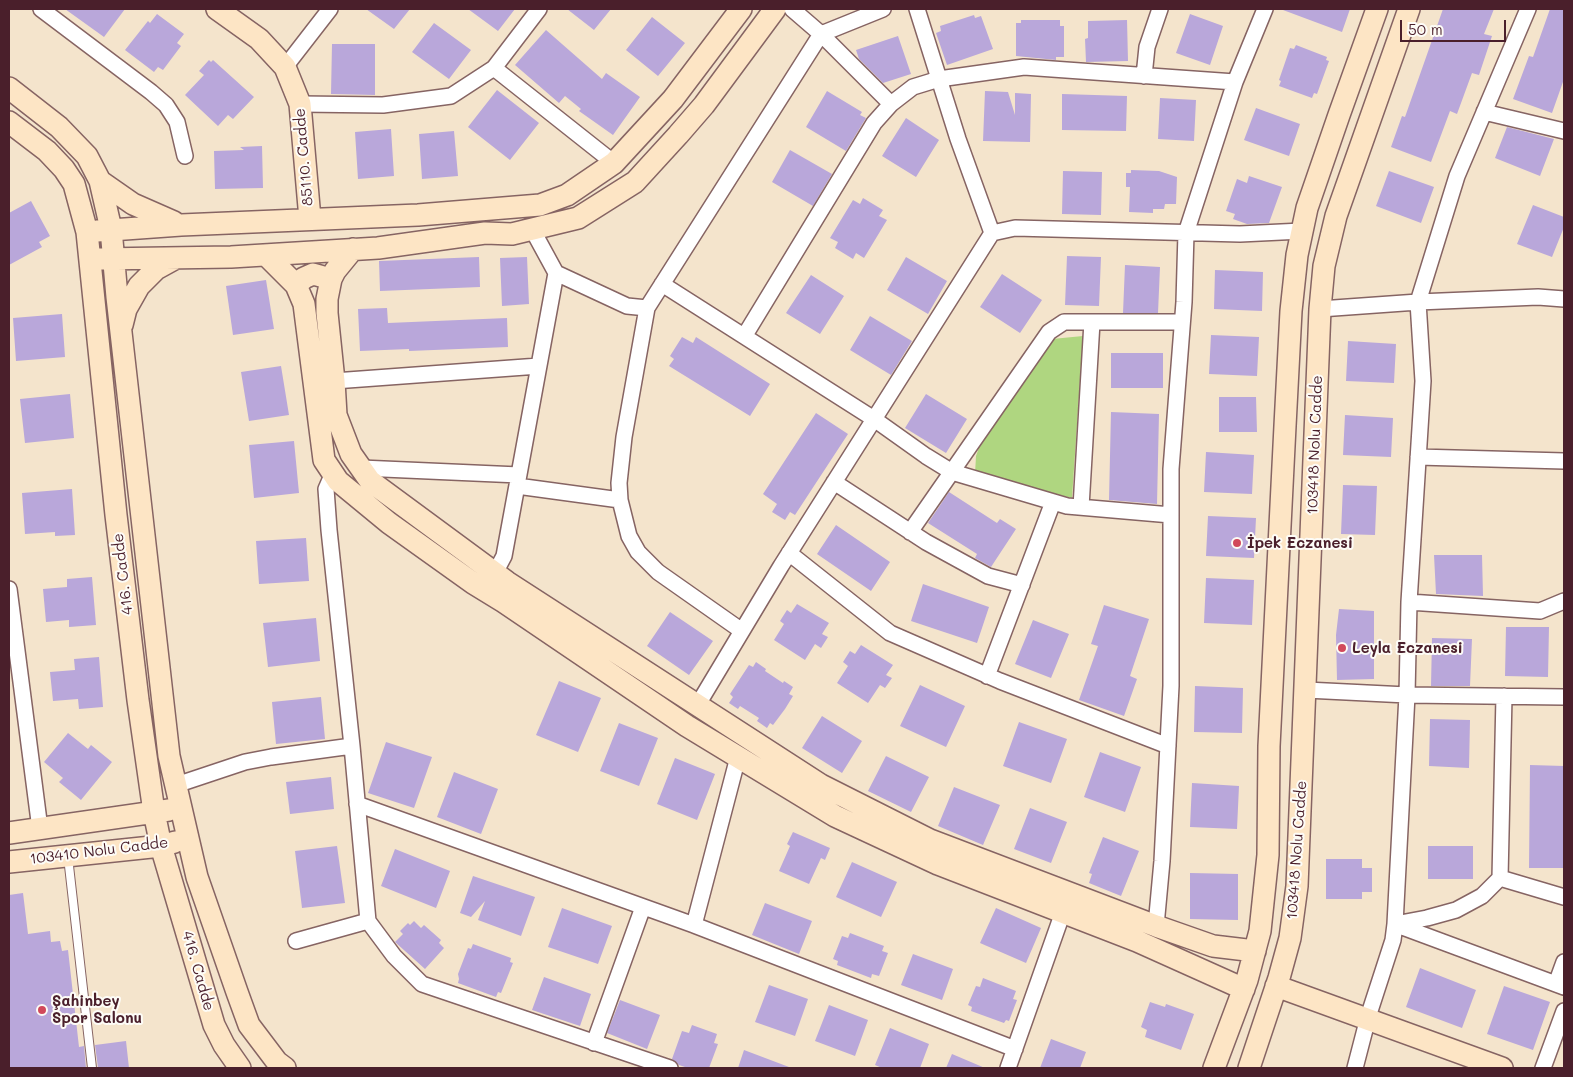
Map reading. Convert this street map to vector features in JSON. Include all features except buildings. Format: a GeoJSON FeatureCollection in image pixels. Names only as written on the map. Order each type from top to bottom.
{"type":"FeatureCollection","features":[{"type":"Feature","properties":{"kind":"main road","name":"85110. Cadde"},"geometry":{"type":"LineString","coordinates":[[217,9],[259,39],[285,67],[300,104],[310,219]]}},
{"type":"Feature","properties":{"kind":"main road"},"geometry":{"type":"LineString","coordinates":[[87,232],[181,225],[418,214],[540,205],[567,195],[614,162],[673,99],[741,9]]}},
{"type":"Feature","properties":{"kind":"main road"},"geometry":{"type":"LineString","coordinates":[[90,260],[266,255],[378,248],[485,233],[512,234],[578,218],[634,182],[704,105],[775,9]]}},
{"type":"Feature","properties":{"kind":"main road"},"geometry":{"type":"LineString","coordinates":[[1214,1068],[1244,989],[1255,951],[1260,931],[1268,855],[1269,746],[1291,311],[1297,255],[1308,208],[1332,133],[1377,9]]}},
{"type":"Feature","properties":{"kind":"main road","name":"103418 Nolu Cadde"},"geometry":{"type":"LineString","coordinates":[[1248,1068],[1290,938],[1297,886],[1320,309],[1324,266],[1336,216],[1409,9]]}},
{"type":"Feature","properties":{"kind":"main road"},"geometry":{"type":"LineString","coordinates":[[9,88],[58,128],[87,156],[100,181],[111,229],[121,335],[170,756],[176,785],[197,877],[250,1025],[277,1062],[285,1068]]}},
{"type":"Feature","properties":{"kind":"main road","name":"416. Cadde"},"geometry":{"type":"LineString","coordinates":[[9,122],[47,151],[64,169],[74,184],[87,232],[116,515],[138,700],[154,812],[161,846],[214,1025],[224,1045],[240,1068]]}},
{"type":"Feature","properties":{"kind":"main road"},"geometry":{"type":"LineString","coordinates":[[100,181],[133,204],[181,225]]}},
{"type":"Feature","properties":{"kind":"main road"},"geometry":{"type":"LineString","coordinates":[[353,249],[335,270],[328,288],[327,306],[336,415],[351,454],[370,481],[495,573],[821,785],[930,840],[1213,946],[1255,951]]}},
{"type":"Feature","properties":{"kind":"main road"},"geometry":{"type":"LineString","coordinates":[[266,255],[296,285],[304,304],[324,460],[338,480],[389,523],[473,583],[688,726],[836,816],[938,864],[1136,941],[1244,989]]}},
{"type":"Feature","properties":{"kind":"main road"},"geometry":{"type":"LineString","coordinates":[[121,335],[126,309],[139,286],[156,269],[178,258]]}},
{"type":"Feature","properties":{"kind":"main road"},"geometry":{"type":"LineString","coordinates":[[296,285],[304,278],[313,274],[331,279]]}},
{"type":"Feature","properties":{"kind":"main road"},"geometry":{"type":"LineString","coordinates":[[9,833],[181,808]]}},
{"type":"Feature","properties":{"kind":"main road"},"geometry":{"type":"LineString","coordinates":[[64,826],[68,856]]}},
{"type":"Feature","properties":{"kind":"main road","name":"103410 Nolu Cadde"},"geometry":{"type":"LineString","coordinates":[[9,862],[161,846],[188,839]]}},
{"type":"Feature","properties":{"kind":"main road"},"geometry":{"type":"LineString","coordinates":[[1276,986],[1367,1021],[1502,1068]]}},
{"type":"Feature","properties":{"kind":"main road","name":"416. Cadde"},"geometry":{"type":"LineString","coordinates":[[224,1045],[227,1068]]}},
{"type":"Feature","properties":{"kind":"street"},"geometry":{"type":"LineString","coordinates":[[41,9],[166,105],[177,122],[185,156]]}},
{"type":"Feature","properties":{"kind":"street"},"geometry":{"type":"LineString","coordinates":[[285,67],[330,9]]}},
{"type":"Feature","properties":{"kind":"street"},"geometry":{"type":"LineString","coordinates":[[300,104],[383,105],[451,96],[494,68],[539,9]]}},
{"type":"Feature","properties":{"kind":"street"},"geometry":{"type":"LineString","coordinates":[[792,9],[821,34],[891,104]]}},
{"type":"Feature","properties":{"kind":"street"},"geometry":{"type":"LineString","coordinates":[[742,631],[658,572],[638,552],[629,536],[620,500],[619,483],[624,437],[647,308],[821,34],[883,9]]}},
{"type":"Feature","properties":{"kind":"street"},"geometry":{"type":"LineString","coordinates":[[917,9],[992,233]]}},
{"type":"Feature","properties":{"kind":"street"},"geometry":{"type":"LineString","coordinates":[[1144,76],[1147,47],[1160,9]]}},
{"type":"Feature","properties":{"kind":"street"},"geometry":{"type":"LineString","coordinates":[[1156,926],[1162,861],[1171,686],[1171,470],[1182,322],[1186,233],[1235,82],[1266,9]]}},
{"type":"Feature","properties":{"kind":"street"},"geometry":{"type":"LineString","coordinates":[[1355,1068],[1395,924],[1407,695],[1409,602],[1423,381],[1418,302],[1457,176],[1528,9]]}},
{"type":"Feature","properties":{"kind":"street"},"geometry":{"type":"LineString","coordinates":[[745,335],[874,123],[891,104],[913,87],[939,79],[1024,67],[1235,82]]}},
{"type":"Feature","properties":{"kind":"street"},"geometry":{"type":"LineString","coordinates":[[494,68],[614,162]]}},
{"type":"Feature","properties":{"kind":"street"},"geometry":{"type":"LineString","coordinates":[[1484,112],[1564,131]]}},
{"type":"Feature","properties":{"kind":"street"},"geometry":{"type":"LineString","coordinates":[[697,706],[789,553],[992,233],[1015,228],[1240,234],[1302,231]]}},
{"type":"Feature","properties":{"kind":"street"},"geometry":{"type":"LineString","coordinates":[[532,229],[556,273],[628,306],[647,308]]}},
{"type":"Feature","properties":{"kind":"street"},"geometry":{"type":"LineString","coordinates":[[495,573],[504,556],[556,273]]}},
{"type":"Feature","properties":{"kind":"street"},"geometry":{"type":"LineString","coordinates":[[662,284],[745,335],[952,472],[1067,506],[1171,515]]}},
{"type":"Feature","properties":{"kind":"street"},"geometry":{"type":"LineString","coordinates":[[1320,309],[1538,296],[1564,299]]}},
{"type":"Feature","properties":{"kind":"street"},"geometry":{"type":"LineString","coordinates":[[910,532],[1049,332],[1064,322],[1182,322]]}},
{"type":"Feature","properties":{"kind":"street"},"geometry":{"type":"LineString","coordinates":[[1081,507],[1092,322]]}},
{"type":"Feature","properties":{"kind":"street"},"geometry":{"type":"LineString","coordinates":[[334,381],[539,366]]}},
{"type":"Feature","properties":{"kind":"street"},"geometry":{"type":"LineString","coordinates":[[1418,457],[1564,461]]}},
{"type":"Feature","properties":{"kind":"street"},"geometry":{"type":"LineString","coordinates":[[361,468],[518,480],[620,500]]}},
{"type":"Feature","properties":{"kind":"street"},"geometry":{"type":"LineString","coordinates":[[333,473],[326,489],[329,530],[368,921],[394,956],[422,984],[670,1068]]}},
{"type":"Feature","properties":{"kind":"street"},"geometry":{"type":"LineString","coordinates":[[834,482],[910,532],[988,576],[1022,585]]}},
{"type":"Feature","properties":{"kind":"street"},"geometry":{"type":"LineString","coordinates":[[987,676],[1053,502]]}},
{"type":"Feature","properties":{"kind":"street"},"geometry":{"type":"LineString","coordinates":[[789,553],[890,632],[987,676],[1168,746]]}},
{"type":"Feature","properties":{"kind":"street"},"geometry":{"type":"LineString","coordinates":[[9,589],[40,829]]}},
{"type":"Feature","properties":{"kind":"street"},"geometry":{"type":"LineString","coordinates":[[1409,602],[1540,610],[1564,601]]}},
{"type":"Feature","properties":{"kind":"street"},"geometry":{"type":"LineString","coordinates":[[1306,690],[1407,695],[1564,696]]}},
{"type":"Feature","properties":{"kind":"street"},"geometry":{"type":"LineString","coordinates":[[1395,924],[1456,910],[1482,896],[1500,878],[1504,696]]}},
{"type":"Feature","properties":{"kind":"street"},"geometry":{"type":"LineString","coordinates":[[176,785],[245,762],[352,746]]}},
{"type":"Feature","properties":{"kind":"street"},"geometry":{"type":"LineString","coordinates":[[694,925],[738,757]]}},
{"type":"Feature","properties":{"kind":"street"},"geometry":{"type":"LineString","coordinates":[[357,804],[694,925],[1015,1048]]}},
{"type":"Feature","properties":{"kind":"street"},"geometry":{"type":"LineString","coordinates":[[1500,878],[1564,897]]}},
{"type":"Feature","properties":{"kind":"street"},"geometry":{"type":"LineString","coordinates":[[594,1042],[643,907]]}},
{"type":"Feature","properties":{"kind":"street"},"geometry":{"type":"LineString","coordinates":[[1008,1068],[1062,912]]}},
{"type":"Feature","properties":{"kind":"street"},"geometry":{"type":"LineString","coordinates":[[296,941],[368,921]]}},
{"type":"Feature","properties":{"kind":"street"},"geometry":{"type":"LineString","coordinates":[[1395,924],[1560,985],[1564,962]]}},
{"type":"Feature","properties":{"kind":"street"},"geometry":{"type":"LineString","coordinates":[[1543,1068],[1564,1010]]}},
{"type":"Feature","properties":{"kind":"lane"},"geometry":{"type":"LineString","coordinates":[[68,856],[92,1068]]}},
{"type":"Feature","properties":{"kind":"green space"},"geometry":{"type":"Polygon","coordinates":[[[1083,336],[1072,498],[975,474],[976,456],[981,442],[1052,339],[1083,336]]]}},
{"type":"Feature","properties":{"kind":"place","name":"İpek Eczanesi"},"geometry":{"type":"Point","coordinates":[1237,543]}},
{"type":"Feature","properties":{"kind":"place","name":"Leyla Eczanesi"},"geometry":{"type":"Point","coordinates":[1342,648]}},
{"type":"Feature","properties":{"kind":"place","name":"Şahinbey Spor Salonu"},"geometry":{"type":"Point","coordinates":[42,1010]}}]}
